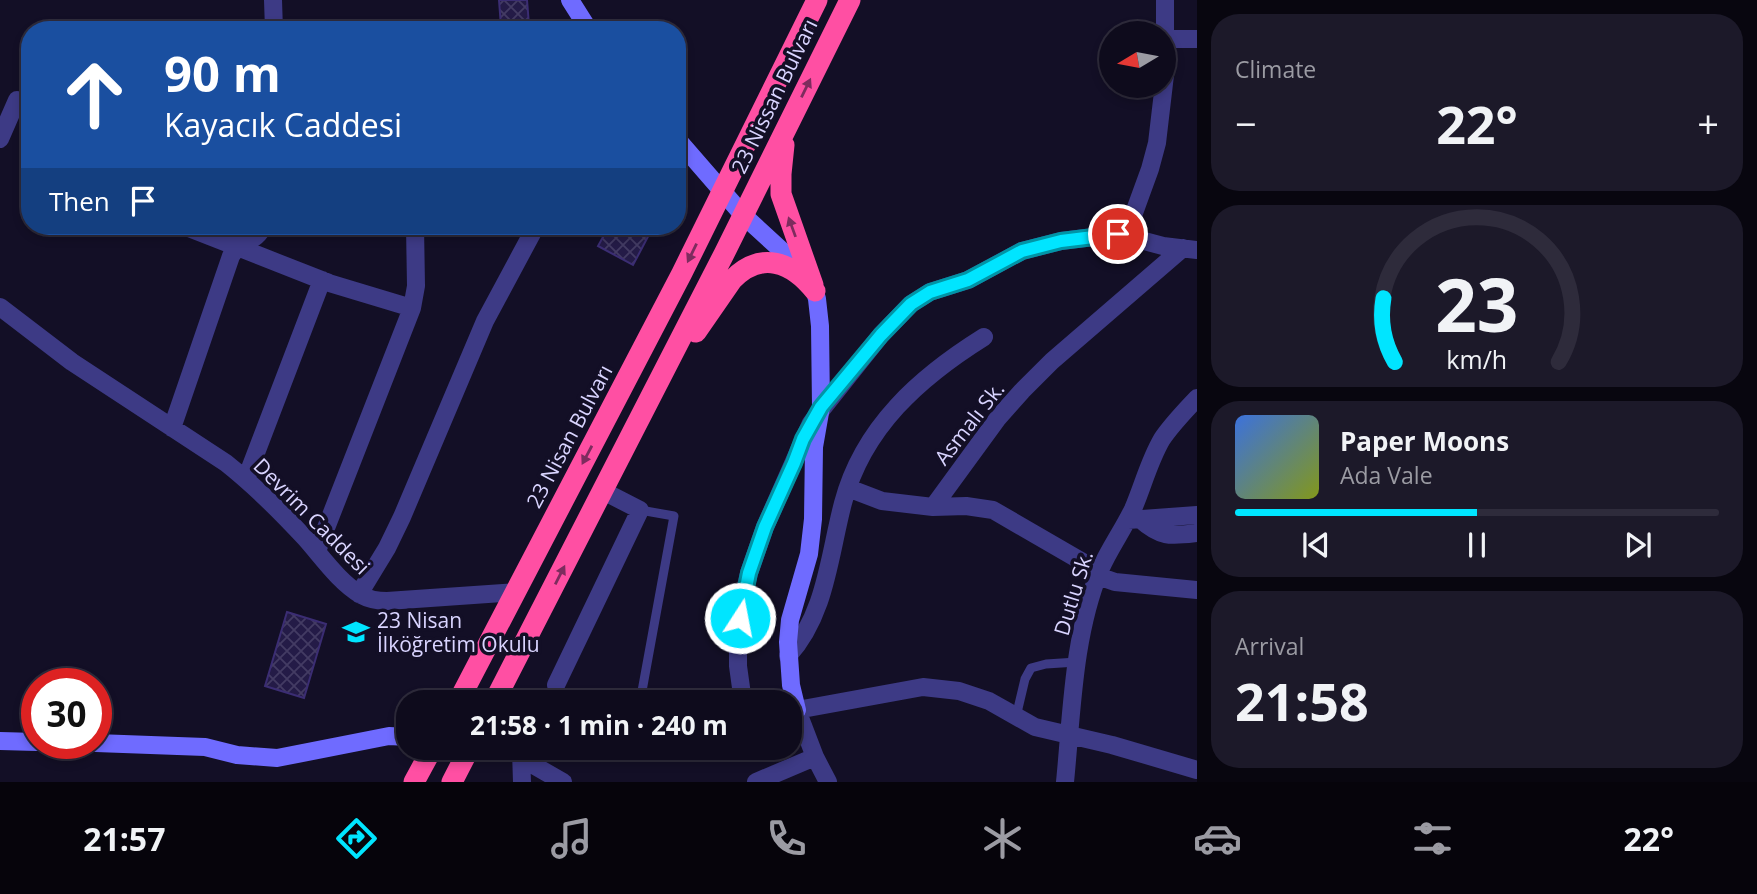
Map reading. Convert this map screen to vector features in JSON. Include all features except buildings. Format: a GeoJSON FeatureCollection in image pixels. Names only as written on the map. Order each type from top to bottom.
{"type":"FeatureCollection","features":[{"type":"Feature","properties":{"kind":"highway","name":"23 Nissan Bulvarı"},"geometry":{"type":"LineString","coordinates":[[722,191],[817,0]]}},
{"type":"Feature","properties":{"kind":"highway","name":"23 Nissan Bulvarı"},"geometry":{"type":"LineString","coordinates":[[743,215],[849,0]]}},
{"type":"Feature","properties":{"kind":"highway"},"geometry":{"type":"LineString","coordinates":[[788,124],[782,158],[781,194],[815,291]]}},
{"type":"Feature","properties":{"kind":"highway","name":"23 Nisan Bulvarı"},"geometry":{"type":"LineString","coordinates":[[464,690],[722,191]]}},
{"type":"Feature","properties":{"kind":"highway"},"geometry":{"type":"LineString","coordinates":[[501,690],[743,215]]}},
{"type":"Feature","properties":{"kind":"highway"},"geometry":{"type":"LineString","coordinates":[[645,408],[739,273],[756,264],[786,265],[815,291]]}},
{"type":"Feature","properties":{"kind":"highway"},"geometry":{"type":"LineString","coordinates":[[414,782],[426,760]]}},
{"type":"Feature","properties":{"kind":"highway"},"geometry":{"type":"LineString","coordinates":[[452,782],[463,760]]}},
{"type":"Feature","properties":{"kind":"street"},"geometry":{"type":"LineString","coordinates":[[273,0],[274,21]]}},
{"type":"Feature","properties":{"kind":"street"},"geometry":{"type":"LineString","coordinates":[[570,0],[583,21]]}},
{"type":"Feature","properties":{"kind":"street"},"geometry":{"type":"LineString","coordinates":[[1165,0],[1166,21]]}},
{"type":"Feature","properties":{"kind":"street"},"geometry":{"type":"LineString","coordinates":[[1176,39],[1197,39]]}},
{"type":"Feature","properties":{"kind":"street"},"geometry":{"type":"LineString","coordinates":[[1126,235],[1157,143],[1163,98]]}},
{"type":"Feature","properties":{"kind":"street"},"geometry":{"type":"LineString","coordinates":[[0,139],[17,100]]}},
{"type":"Feature","properties":{"kind":"street"},"geometry":{"type":"LineString","coordinates":[[686,149],[743,215],[796,262],[811,281],[815,291],[820,326],[821,407],[814,447],[812,536],[790,620],[788,656],[791,690]]}},
{"type":"Feature","properties":{"kind":"street"},"geometry":{"type":"LineString","coordinates":[[207,235],[322,281],[412,308]]}},
{"type":"Feature","properties":{"kind":"street"},"geometry":{"type":"LineString","coordinates":[[172,428],[231,256],[237,247],[258,235]]}},
{"type":"Feature","properties":{"kind":"street"},"geometry":{"type":"LineString","coordinates":[[317,551],[412,308],[416,286],[415,235]]}},
{"type":"Feature","properties":{"kind":"street"},"geometry":{"type":"LineString","coordinates":[[359,594],[397,527],[485,321],[531,235]]}},
{"type":"Feature","properties":{"kind":"street"},"geometry":{"type":"LineString","coordinates":[[741,690],[738,634],[749,573],[765,527],[803,439],[821,407],[881,335],[911,304],[930,292],[968,280],[1022,251],[1089,236],[1126,235],[1146,242],[1190,249]]}},
{"type":"Feature","properties":{"kind":"street","name":"Asmalı Sk."},"geometry":{"type":"LineString","coordinates":[[933,507],[998,418],[1022,391],[1052,361],[1190,249]]}},
{"type":"Feature","properties":{"kind":"street"},"geometry":{"type":"LineString","coordinates":[[246,479],[322,281]]}},
{"type":"Feature","properties":{"kind":"street","name":"Devrim Caddesi"},"geometry":{"type":"LineString","coordinates":[[0,307],[72,362],[246,479],[268,499],[347,585],[369,600],[516,592]]}},
{"type":"Feature","properties":{"kind":"street"},"geometry":{"type":"LineString","coordinates":[[788,656],[803,640],[812,623],[829,569],[848,488],[867,445],[888,414],[926,377],[984,337]]}},
{"type":"Feature","properties":{"kind":"street","name":"Dutlu Sk."},"geometry":{"type":"LineString","coordinates":[[1065,782],[1077,662],[1087,613],[1099,574],[1134,519],[1161,441],[1197,398]]}},
{"type":"Feature","properties":{"kind":"street"},"geometry":{"type":"LineString","coordinates":[[848,488],[882,501],[993,510],[1115,582],[1197,590]]}},
{"type":"Feature","properties":{"kind":"street"},"geometry":{"type":"LineString","coordinates":[[556,685],[640,510],[603,491]]}},
{"type":"Feature","properties":{"kind":"street"},"geometry":{"type":"LineString","coordinates":[[1134,519],[1197,515]]}},
{"type":"Feature","properties":{"kind":"street"},"geometry":{"type":"LineString","coordinates":[[1134,519],[1164,535],[1197,533]]}},
{"type":"Feature","properties":{"kind":"street"},"geometry":{"type":"LineString","coordinates":[[802,703],[923,687],[936,688],[974,695],[1035,727],[1070,734],[1197,770]]}},
{"type":"Feature","properties":{"kind":"street"},"geometry":{"type":"LineString","coordinates":[[802,727],[828,782]]}},
{"type":"Feature","properties":{"kind":"street"},"geometry":{"type":"LineString","coordinates":[[112,744],[205,747],[237,755],[277,758],[396,736]]}},
{"type":"Feature","properties":{"kind":"street"},"geometry":{"type":"LineString","coordinates":[[0,741],[21,742]]}},
{"type":"Feature","properties":{"kind":"street"},"geometry":{"type":"LineString","coordinates":[[757,782],[815,757]]}},
{"type":"Feature","properties":{"kind":"street"},"geometry":{"type":"LineString","coordinates":[[521,760],[522,782]]}},
{"type":"Feature","properties":{"kind":"street"},"geometry":{"type":"LineString","coordinates":[[531,760],[563,782]]}},
{"type":"Feature","properties":{"kind":"lane"},"geometry":{"type":"LineString","coordinates":[[640,510],[674,516],[642,690]]}},
{"type":"Feature","properties":{"kind":"lane"},"geometry":{"type":"LineString","coordinates":[[1016,717],[1025,679],[1031,668],[1077,662]]}},
{"type":"Feature","properties":{"kind":"place","name":"23 Nisan İlköğretim Okulu"},"geometry":{"type":"Point","coordinates":[356,632]}},
{"type":"Feature","properties":{"kind":"route"},"geometry":{"type":"LineString","coordinates":[[740,618],[749,573],[765,527],[811,424],[821,407],[881,335],[911,304],[930,292],[968,280],[1022,251],[1089,236],[1118,234]]}}]}
